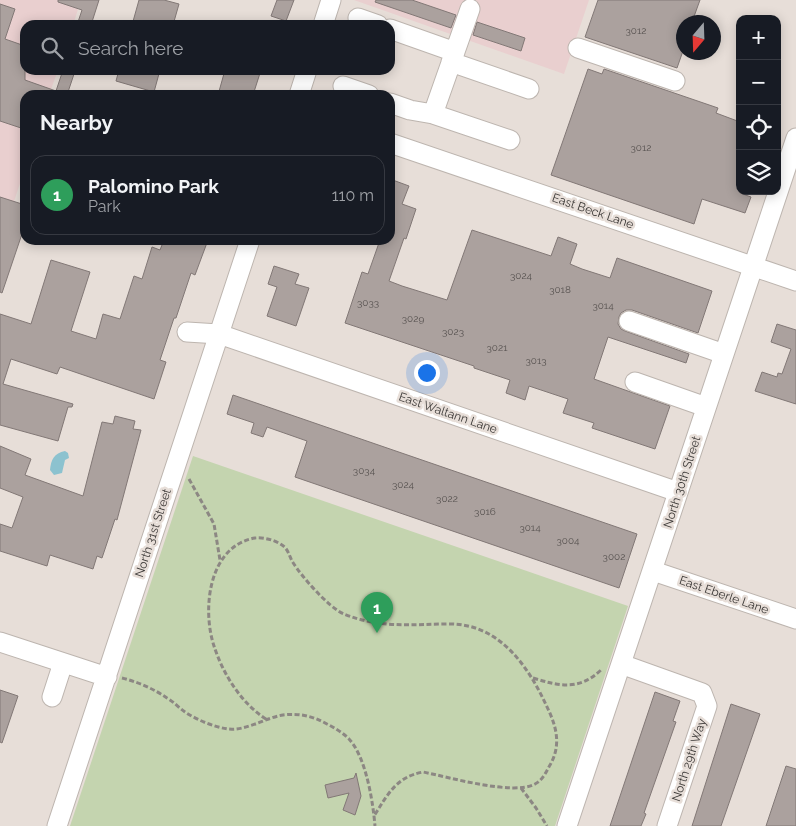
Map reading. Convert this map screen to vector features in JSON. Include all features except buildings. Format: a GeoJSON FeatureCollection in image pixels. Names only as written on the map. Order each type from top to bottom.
{"type":"FeatureCollection","features":[{"type":"Feature","properties":{"kind":"street"},"geometry":{"type":"LineString","coordinates":[[325,20],[331,0]]}},
{"type":"Feature","properties":{"kind":"street"},"geometry":{"type":"LineString","coordinates":[[433,114],[470,9]]}},
{"type":"Feature","properties":{"kind":"street"},"geometry":{"type":"LineString","coordinates":[[358,18],[364,20]]}},
{"type":"Feature","properties":{"kind":"street"},"geometry":{"type":"LineString","coordinates":[[395,31],[529,89]]}},
{"type":"Feature","properties":{"kind":"street"},"geometry":{"type":"LineString","coordinates":[[578,48],[675,81]]}},
{"type":"Feature","properties":{"kind":"street"},"geometry":{"type":"LineString","coordinates":[[301,90],[305,75]]}},
{"type":"Feature","properties":{"kind":"street"},"geometry":{"type":"LineString","coordinates":[[343,86],[355,90]]}},
{"type":"Feature","properties":{"kind":"street"},"geometry":{"type":"LineString","coordinates":[[395,105],[410,110],[433,114],[510,140]]}},
{"type":"Feature","properties":{"kind":"street","name":"North 30th Street"},"geometry":{"type":"LineString","coordinates":[[567,826],[796,138]]}},
{"type":"Feature","properties":{"kind":"street","name":"East Beck Lane"},"geometry":{"type":"LineString","coordinates":[[395,145],[796,281]]}},
{"type":"Feature","properties":{"kind":"street","name":"North 31st Street"},"geometry":{"type":"LineString","coordinates":[[57,826],[114,678],[219,334],[248,245]]}},
{"type":"Feature","properties":{"kind":"street"},"geometry":{"type":"LineString","coordinates":[[629,321],[724,354]]}},
{"type":"Feature","properties":{"kind":"street","name":"East Waltann Lane"},"geometry":{"type":"LineString","coordinates":[[187,332],[219,334],[678,492]]}},
{"type":"Feature","properties":{"kind":"street"},"geometry":{"type":"LineString","coordinates":[[634,382],[706,407]]}},
{"type":"Feature","properties":{"kind":"street","name":"East Eberle Lane"},"geometry":{"type":"LineString","coordinates":[[652,571],[796,619]]}},
{"type":"Feature","properties":{"kind":"street"},"geometry":{"type":"LineString","coordinates":[[0,642],[114,678]]}},
{"type":"Feature","properties":{"kind":"street"},"geometry":{"type":"LineString","coordinates":[[52,697],[63,663]]}},
{"type":"Feature","properties":{"kind":"street","name":"North 29th Way"},"geometry":{"type":"LineString","coordinates":[[621,664],[702,693],[706,706],[667,826]]}},
{"type":"Feature","properties":{"kind":"path"},"geometry":{"type":"LineString","coordinates":[[188,479],[214,524],[220,560]]}},
{"type":"Feature","properties":{"kind":"path"},"geometry":{"type":"LineString","coordinates":[[266,718],[244,700],[221,665],[213,645],[210,626],[213,575],[220,560],[239,544],[255,538],[268,539],[282,545],[288,551],[292,561],[325,600],[343,614],[393,626],[448,624],[476,628],[493,636],[508,647],[518,657],[532,678],[550,713],[557,732],[555,757],[544,776],[536,784],[521,788],[501,787],[423,772],[410,774],[396,784],[374,816]]}},
{"type":"Feature","properties":{"kind":"path"},"geometry":{"type":"LineString","coordinates":[[532,678],[554,684],[573,685],[588,680],[603,668]]}},
{"type":"Feature","properties":{"kind":"path"},"geometry":{"type":"LineString","coordinates":[[114,678],[143,685],[206,723],[228,729],[239,728],[266,718],[286,715],[304,715],[318,719],[336,728],[350,740],[366,773],[374,826]]}},
{"type":"Feature","properties":{"kind":"path"},"geometry":{"type":"LineString","coordinates":[[521,788],[547,826]]}},
{"type":"Feature","properties":{"kind":"shaded area"},"geometry":{"type":"Polygon","coordinates":[[[0,0],[81,0],[75,20],[20,20],[20,75],[56,75],[51,90],[20,90],[20,183],[0,244],[0,0]]]}},
{"type":"Feature","properties":{"kind":"shaded area"},"geometry":{"type":"Polygon","coordinates":[[[354,0],[589,0],[564,74],[354,0]]]}},
{"type":"Feature","properties":{"kind":"green space"},"geometry":{"type":"Polygon","coordinates":[[[193,456],[628,606],[555,826],[70,826],[193,456]]]}},
{"type":"Feature","properties":{"kind":"water"},"geometry":{"type":"Polygon","coordinates":[[[65,451],[68,453],[69,458],[65,460],[62,473],[54,475],[50,470],[52,460],[58,453],[65,451]]]}},
{"type":"Feature","properties":{"kind":"place","name":"Palomino Park"},"geometry":{"type":"Point","coordinates":[377,633]}}]}
